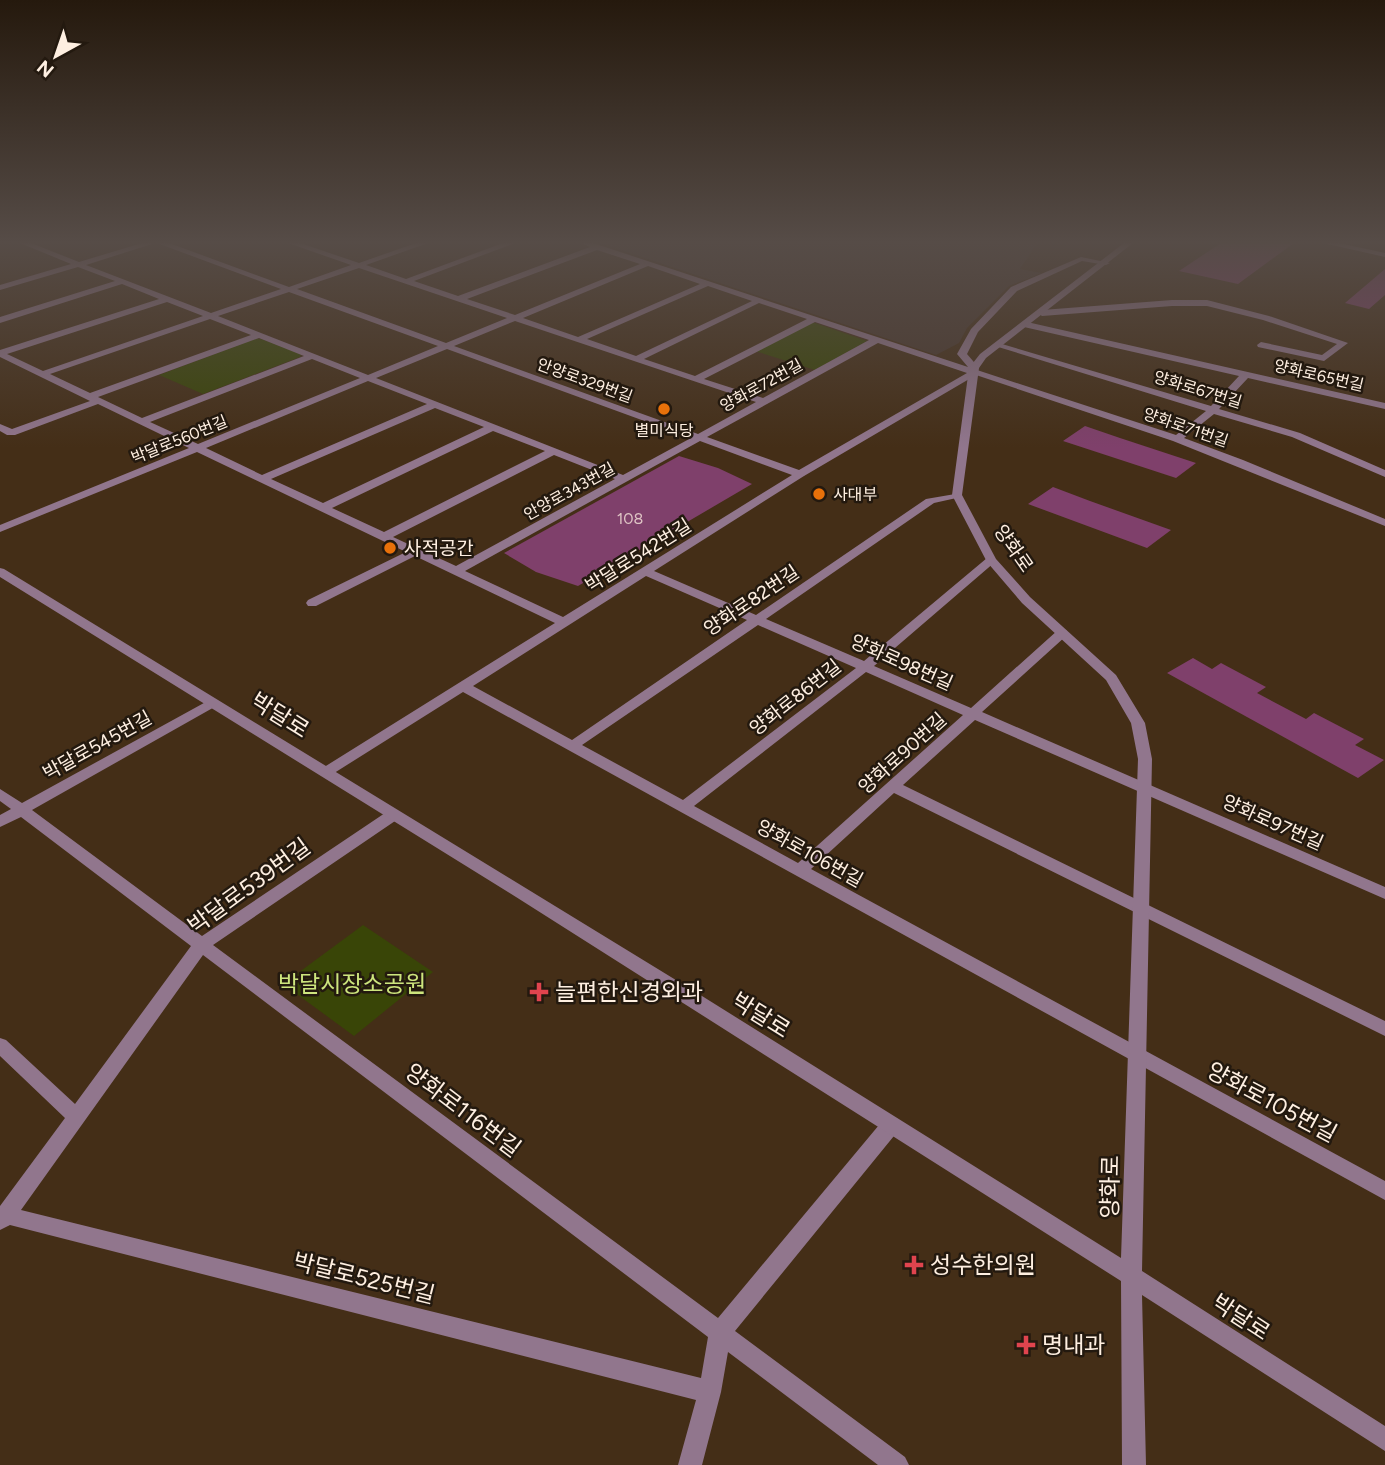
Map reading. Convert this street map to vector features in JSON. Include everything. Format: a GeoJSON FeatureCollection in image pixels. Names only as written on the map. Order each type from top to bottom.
{"type":"FeatureCollection","features":[{"type":"Feature","properties":{"kind":"street"},"geometry":{"type":"LineString","coordinates":[[0,320],[27,311]]}},
{"type":"Feature","properties":{"kind":"street"},"geometry":{"type":"LineString","coordinates":[[0,354],[129,311]]}},
{"type":"Feature","properties":{"kind":"street"},"geometry":{"type":"LineString","coordinates":[[200,311],[625,479]]}},
{"type":"Feature","properties":{"kind":"street"},"geometry":{"type":"LineString","coordinates":[[42,374],[226,311]]}},
{"type":"Feature","properties":{"kind":"street","name":"안양로329번길"},"geometry":{"type":"LineString","coordinates":[[349,311],[800,474]]}},
{"type":"Feature","properties":{"kind":"street"},"geometry":{"type":"LineString","coordinates":[[495,311],[764,402]]}},
{"type":"Feature","properties":{"kind":"street","name":"박달로560번길"},"geometry":{"type":"LineString","coordinates":[[0,529],[531,311]]}},
{"type":"Feature","properties":{"kind":"street"},"geometry":{"type":"LineString","coordinates":[[580,339],[644,311]]}},
{"type":"Feature","properties":{"kind":"street"},"geometry":{"type":"LineString","coordinates":[[636,359],[736,311]]}},
{"type":"Feature","properties":{"kind":"street"},"geometry":{"type":"LineString","coordinates":[[790,311],[973,370]]}},
{"type":"Feature","properties":{"kind":"street"},"geometry":{"type":"LineString","coordinates":[[973,370],[962,354],[965,345],[993,311]]}},
{"type":"Feature","properties":{"kind":"street"},"geometry":{"type":"LineString","coordinates":[[957,495],[973,370],[983,356],[1042,313],[1063,311]]}},
{"type":"Feature","properties":{"kind":"street"},"geometry":{"type":"LineString","coordinates":[[1239,311],[1344,343],[1324,358],[1261,345]]}},
{"type":"Feature","properties":{"kind":"street","name":"양화로72번길"},"geometry":{"type":"LineString","coordinates":[[696,379],[814,319]]}},
{"type":"Feature","properties":{"kind":"street","name":"양화로65번길"},"geometry":{"type":"LineString","coordinates":[[1027,325],[1385,406]]}},
{"type":"Feature","properties":{"kind":"street"},"geometry":{"type":"LineString","coordinates":[[0,428],[10,433],[259,335]]}},
{"type":"Feature","properties":{"kind":"street","name":"양화로72번길"},"geometry":{"type":"LineString","coordinates":[[698,439],[876,340]]}},
{"type":"Feature","properties":{"kind":"street","name":"양화로67번길"},"geometry":{"type":"LineString","coordinates":[[999,346],[1296,435],[1385,474]]}},
{"type":"Feature","properties":{"kind":"street"},"geometry":{"type":"LineString","coordinates":[[0,354],[563,622]]}},
{"type":"Feature","properties":{"kind":"street"},"geometry":{"type":"LineString","coordinates":[[140,422],[313,356]]}},
{"type":"Feature","properties":{"kind":"street","name":"양화로71번길"},"geometry":{"type":"LineString","coordinates":[[973,370],[1239,462],[1385,523]]}},
{"type":"Feature","properties":{"kind":"street","name":"박달로542번길"},"geometry":{"type":"LineString","coordinates":[[326,772],[800,474],[973,370]]}},
{"type":"Feature","properties":{"kind":"street","name":"양화로65번길"},"geometry":{"type":"LineString","coordinates":[[1177,439],[1213,410],[1245,375]]}},
{"type":"Feature","properties":{"kind":"street"},"geometry":{"type":"LineString","coordinates":[[262,479],[436,404]]}},
{"type":"Feature","properties":{"kind":"street"},"geometry":{"type":"LineString","coordinates":[[322,508],[494,427]]}},
{"type":"Feature","properties":{"kind":"street","name":"안양로343번길"},"geometry":{"type":"LineString","coordinates":[[456,571],[698,439]]}},
{"type":"Feature","properties":{"kind":"street"},"geometry":{"type":"LineString","coordinates":[[383,537],[554,451]]}},
{"type":"Feature","properties":{"kind":"street","name":"양화로"},"geometry":{"type":"LineString","coordinates":[[957,495],[991,560],[1026,600],[1111,678],[1138,723],[1145,759],[1131,1274],[1134,1465]]}},
{"type":"Feature","properties":{"kind":"street","name":"양화로82번길"},"geometry":{"type":"LineString","coordinates":[[572,746],[930,501],[957,495]]}},
{"type":"Feature","properties":{"kind":"street"},"geometry":{"type":"LineString","coordinates":[[312,603],[414,551]]}},
{"type":"Feature","properties":{"kind":"street","name":"양화로86번길"},"geometry":{"type":"LineString","coordinates":[[683,807],[865,667],[991,560]]}},
{"type":"Feature","properties":{"kind":"street","name":"양화로98번길"},"geometry":{"type":"LineString","coordinates":[[645,571],[1145,787]]}},
{"type":"Feature","properties":{"kind":"street","name":"박달로"},"geometry":{"type":"LineString","coordinates":[[0,572],[1131,1274],[1385,1439]]}},
{"type":"Feature","properties":{"kind":"street","name":"양화로90번길"},"geometry":{"type":"LineString","coordinates":[[799,872],[1062,633]]}},
{"type":"Feature","properties":{"kind":"street","name":"양화로106번길"},"geometry":{"type":"LineString","coordinates":[[463,686],[1136,1057]]}},
{"type":"Feature","properties":{"kind":"street","name":"박달로545번길"},"geometry":{"type":"LineString","coordinates":[[0,822],[213,702]]}},
{"type":"Feature","properties":{"kind":"street"},"geometry":{"type":"LineString","coordinates":[[894,787],[1385,1029]]}},
{"type":"Feature","properties":{"kind":"street","name":"양화로97번길"},"geometry":{"type":"LineString","coordinates":[[1145,787],[1385,893]]}},
{"type":"Feature","properties":{"kind":"street","name":"양화로116번길"},"geometry":{"type":"LineString","coordinates":[[0,794],[897,1465]]}},
{"type":"Feature","properties":{"kind":"street","name":"박달로539번길"},"geometry":{"type":"LineString","coordinates":[[3,1219],[202,944],[393,815]]}},
{"type":"Feature","properties":{"kind":"street"},"geometry":{"type":"LineString","coordinates":[[0,1045],[77,1117]]}},
{"type":"Feature","properties":{"kind":"street","name":"양화로105번길"},"geometry":{"type":"LineString","coordinates":[[1136,1057],[1385,1191]]}},
{"type":"Feature","properties":{"kind":"street"},"geometry":{"type":"LineString","coordinates":[[690,1465],[710,1392],[720,1333],[891,1125]]}},
{"type":"Feature","properties":{"kind":"street","name":"박달로525번길"},"geometry":{"type":"LineString","coordinates":[[3,1219],[710,1392]]}},
{"type":"Feature","properties":{"kind":"shaded area"},"geometry":{"type":"Polygon","coordinates":[[[805,311],[984,311],[967,328],[959,343],[936,355],[805,311]]]}},
{"type":"Feature","properties":{"kind":"green space"},"geometry":{"type":"Polygon","coordinates":[[[812,322],[867,341],[815,370],[755,351],[812,322]]]}},
{"type":"Feature","properties":{"kind":"green space"},"geometry":{"type":"Polygon","coordinates":[[[255,339],[301,354],[300,357],[203,394],[159,375],[255,339]]]}},
{"type":"Feature","properties":{"kind":"green space","name":"박달시장소공원"},"geometry":{"type":"Polygon","coordinates":[[[363,925],[433,972],[354,1036],[283,984],[363,925]]]}},
{"type":"Feature","properties":{"kind":"building"},"geometry":{"type":"Polygon","coordinates":[[[1085,426],[1196,463],[1176,478],[1063,441],[1085,426]]]}},
{"type":"Feature","properties":{"kind":"building"},"geometry":{"type":"Polygon","coordinates":[[[679,456],[718,468],[752,484],[578,586],[536,572],[504,553],[679,456]]]}},
{"type":"Feature","properties":{"kind":"building"},"geometry":{"type":"Polygon","coordinates":[[[1053,487],[1171,530],[1147,548],[1028,504],[1053,487]]]}},
{"type":"Feature","properties":{"kind":"building"},"geometry":{"type":"Polygon","coordinates":[[[1193,658],[1212,669],[1221,663],[1266,687],[1257,693],[1306,719],[1314,713],[1364,739],[1355,745],[1384,760],[1358,778],[1167,673],[1193,658]]]}},
{"type":"Feature","properties":{"kind":"place","name":"별미식당"},"geometry":{"type":"Point","coordinates":[664,409]}},
{"type":"Feature","properties":{"kind":"place","name":"사대부"},"geometry":{"type":"Point","coordinates":[819,494]}},
{"type":"Feature","properties":{"kind":"place","name":"사적공간"},"geometry":{"type":"Point","coordinates":[390,548]}},
{"type":"Feature","properties":{"kind":"place","name":"늘편한신경외과"},"geometry":{"type":"Point","coordinates":[539,992]}},
{"type":"Feature","properties":{"kind":"place","name":"성수한의원"},"geometry":{"type":"Point","coordinates":[914,1265]}},
{"type":"Feature","properties":{"kind":"place","name":"명내과"},"geometry":{"type":"Point","coordinates":[1026,1345]}}]}
